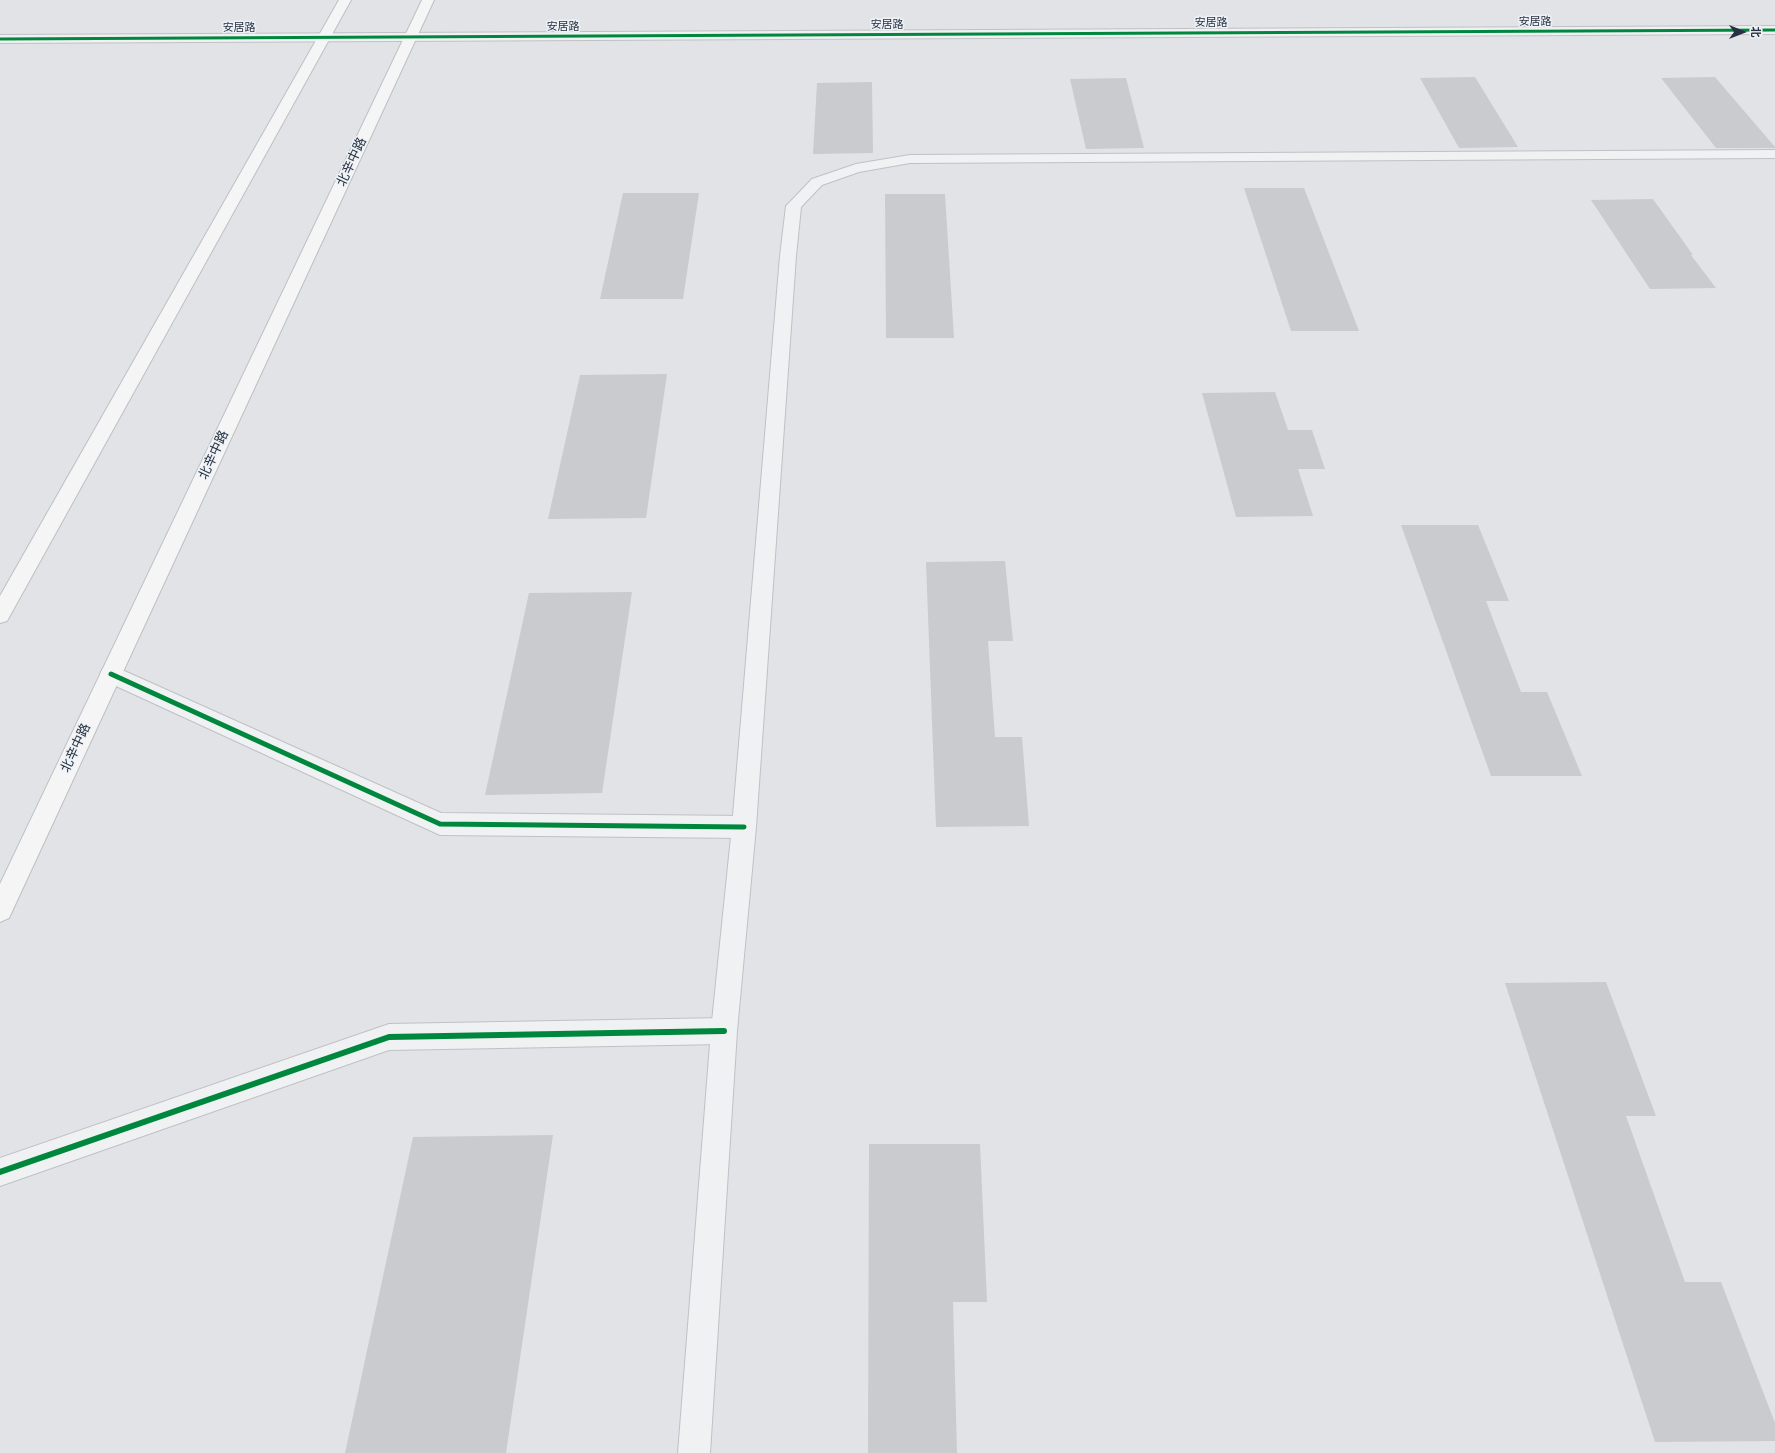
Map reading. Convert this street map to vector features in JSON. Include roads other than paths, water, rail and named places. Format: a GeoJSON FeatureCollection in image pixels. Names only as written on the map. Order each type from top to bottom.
{"type":"FeatureCollection","features":[{"type":"Feature","properties":{"kind":"main road"},"geometry":{"type":"LineString","coordinates":[[0,615],[345,0]]}},
{"type":"Feature","properties":{"kind":"main road","name":"北辛中路"},"geometry":{"type":"LineString","coordinates":[[0,910],[428,0]]}},
{"type":"Feature","properties":{"kind":"street","name":"安居路"},"geometry":{"type":"LineString","coordinates":[[0,40],[1775,30]]}},
{"type":"Feature","properties":{"kind":"street"},"geometry":{"type":"LineString","coordinates":[[694,1453],[724,1031],[744,827],[788,256],[794,206],[817,182],[856,168],[910,159],[1775,154]]}},
{"type":"Feature","properties":{"kind":"street"},"geometry":{"type":"LineString","coordinates":[[111,674],[440,824],[744,827]]}},
{"type":"Feature","properties":{"kind":"street"},"geometry":{"type":"LineString","coordinates":[[0,1172],[389,1037],[724,1031]]}}]}
